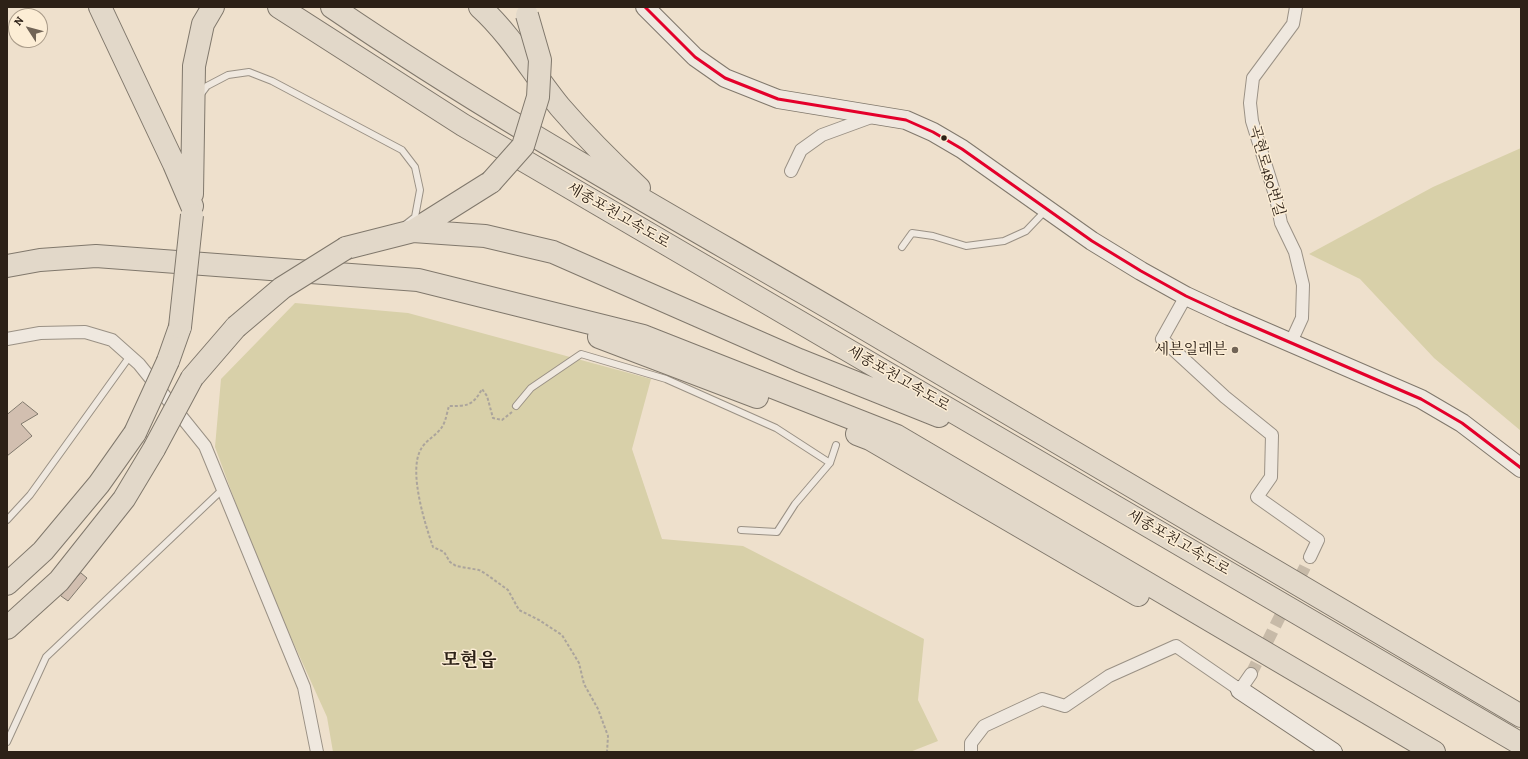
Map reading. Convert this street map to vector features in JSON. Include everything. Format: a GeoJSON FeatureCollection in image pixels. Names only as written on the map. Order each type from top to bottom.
{"type":"FeatureCollection","features":[{"type":"Feature","properties":{"kind":"highway"},"geometry":{"type":"LineString","coordinates":[[100,7],[174,164],[192,211]]}},
{"type":"Feature","properties":{"kind":"highway","name":"세종포천고속도로"},"geometry":{"type":"LineString","coordinates":[[279,7],[463,125],[1517,742]]}},
{"type":"Feature","properties":{"kind":"highway","name":"세종포천고속도로"},"geometry":{"type":"LineString","coordinates":[[332,7],[479,102],[1521,716]]}},
{"type":"Feature","properties":{"kind":"highway"},"geometry":{"type":"LineString","coordinates":[[480,7],[494,20],[560,107],[600,152],[641,190],[718,244]]}},
{"type":"Feature","properties":{"kind":"highway"},"geometry":{"type":"LineString","coordinates":[[413,231],[491,182],[523,146],[538,97],[540,60],[525,11]]}},
{"type":"Feature","properties":{"kind":"highway"},"geometry":{"type":"LineString","coordinates":[[7,584],[48,545],[99,484],[135,433],[168,360],[180,327],[192,211],[194,66],[208,15]]}},
{"type":"Feature","properties":{"kind":"highway"},"geometry":{"type":"LineString","coordinates":[[7,628],[59,581],[124,499],[154,450],[192,378],[236,327],[282,288],[346,248],[413,231],[485,236],[553,252],[799,360],[1008,444]]}},
{"type":"Feature","properties":{"kind":"highway"},"geometry":{"type":"LineString","coordinates":[[7,266],[48,259],[96,256],[418,280],[643,336],[897,436],[1434,752]]}},
{"type":"Feature","properties":{"kind":"highway"},"geometry":{"type":"LineString","coordinates":[[7,276],[44,269],[94,266],[422,293],[580,330],[870,439],[1406,752]]}},
{"type":"Feature","properties":{"kind":"main road"},"geometry":{"type":"LineString","coordinates":[[645,7],[695,57],[725,78],[778,99],[879,114],[906,120],[933,132],[962,149],[1046,210],[1092,241],[1186,296],[1421,398],[1462,423],[1521,468]]}},
{"type":"Feature","properties":{"kind":"main road"},"geometry":{"type":"LineString","coordinates":[[1240,690],[1333,752]]}},
{"type":"Feature","properties":{"kind":"street","name":"곡현로480번길"},"geometry":{"type":"LineString","coordinates":[[1291,342],[1302,318],[1303,285],[1295,252],[1281,223],[1276,198],[1252,121],[1250,103],[1253,78],[1292,24],[1296,7]]}},
{"type":"Feature","properties":{"kind":"street"},"geometry":{"type":"LineString","coordinates":[[792,171],[801,150],[822,135],[879,114]]}},
{"type":"Feature","properties":{"kind":"street"},"geometry":{"type":"LineString","coordinates":[[1186,296],[1162,340],[1225,397],[1272,435],[1271,477],[1257,497],[1318,540],[1310,557]]}},
{"type":"Feature","properties":{"kind":"street"},"geometry":{"type":"LineString","coordinates":[[7,339],[40,333],[85,332],[112,340],[139,364],[205,446],[304,687],[317,752]]}},
{"type":"Feature","properties":{"kind":"street"},"geometry":{"type":"LineString","coordinates":[[971,752],[971,743],[984,726],[1042,699],[1065,706],[1109,676],[1176,646],[1240,690],[1251,674]]}},
{"type":"Feature","properties":{"kind":"lane"},"geometry":{"type":"LineString","coordinates":[[193,105],[207,86],[228,75],[249,72],[272,81],[402,150],[415,167],[420,190],[414,216],[389,237]]}},
{"type":"Feature","properties":{"kind":"lane"},"geometry":{"type":"LineString","coordinates":[[902,247],[912,233],[933,236],[966,246],[1004,241],[1026,231],[1046,210]]}},
{"type":"Feature","properties":{"kind":"lane"},"geometry":{"type":"LineString","coordinates":[[516,406],[532,388],[581,354],[666,378],[776,428],[830,463]]}},
{"type":"Feature","properties":{"kind":"lane"},"geometry":{"type":"LineString","coordinates":[[7,520],[30,496],[130,356]]}},
{"type":"Feature","properties":{"kind":"lane"},"geometry":{"type":"LineString","coordinates":[[741,530],[777,532],[795,504],[830,463],[836,445]]}},
{"type":"Feature","properties":{"kind":"lane"},"geometry":{"type":"LineString","coordinates":[[7,742],[46,657],[223,489]]}},
{"type":"Feature","properties":{"kind":"path"},"geometry":{"type":"LineString","coordinates":[[516,406],[513,411],[502,420],[493,418],[487,396],[482,389],[478,397],[468,406],[449,406],[443,426],[425,443],[417,457],[416,471],[426,528],[433,547],[444,552],[450,562],[456,566],[479,570],[486,574],[508,590],[519,610],[539,620],[562,635],[579,663],[584,684],[598,709],[608,736],[608,752]]}},
{"type":"Feature","properties":{"kind":"shaded area"},"geometry":{"type":"Polygon","coordinates":[[[1521,148],[1521,431],[1434,358],[1360,279],[1309,254],[1433,187],[1521,148]]]}},
{"type":"Feature","properties":{"kind":"shaded area"},"geometry":{"type":"Polygon","coordinates":[[[295,303],[408,313],[651,379],[632,449],[662,539],[743,546],[924,639],[918,700],[938,741],[910,752],[333,752],[327,717],[260,569],[215,447],[221,379],[295,303]]]}},
{"type":"Feature","properties":{"kind":"building"},"geometry":{"type":"Polygon","coordinates":[[[23,402],[38,414],[21,424],[32,436],[7,456],[7,415],[23,402]]]}},
{"type":"Feature","properties":{"kind":"building"},"geometry":{"type":"Polygon","coordinates":[[[81,573],[87,578],[68,601],[61,596],[81,573]]]}},
{"type":"Feature","properties":{"kind":"tunnel"},"geometry":{"type":"LineString","coordinates":[[1251,674],[1310,557]]}},
{"type":"Feature","properties":{"kind":"transit line"},"geometry":{"type":"LineString","coordinates":[[645,7],[695,57],[725,78],[778,99],[906,120],[933,132],[962,149],[1092,241],[1141,271],[1186,296],[1229,316],[1421,399],[1462,423],[1521,468]]}},
{"type":"Feature","properties":{"kind":"place","name":"세븐일레븐"},"geometry":{"type":"Point","coordinates":[1235,350]}},
{"type":"Feature","properties":{"kind":"district","name":"모현읍"},"geometry":{"type":"Point","coordinates":[469,661]}}]}
